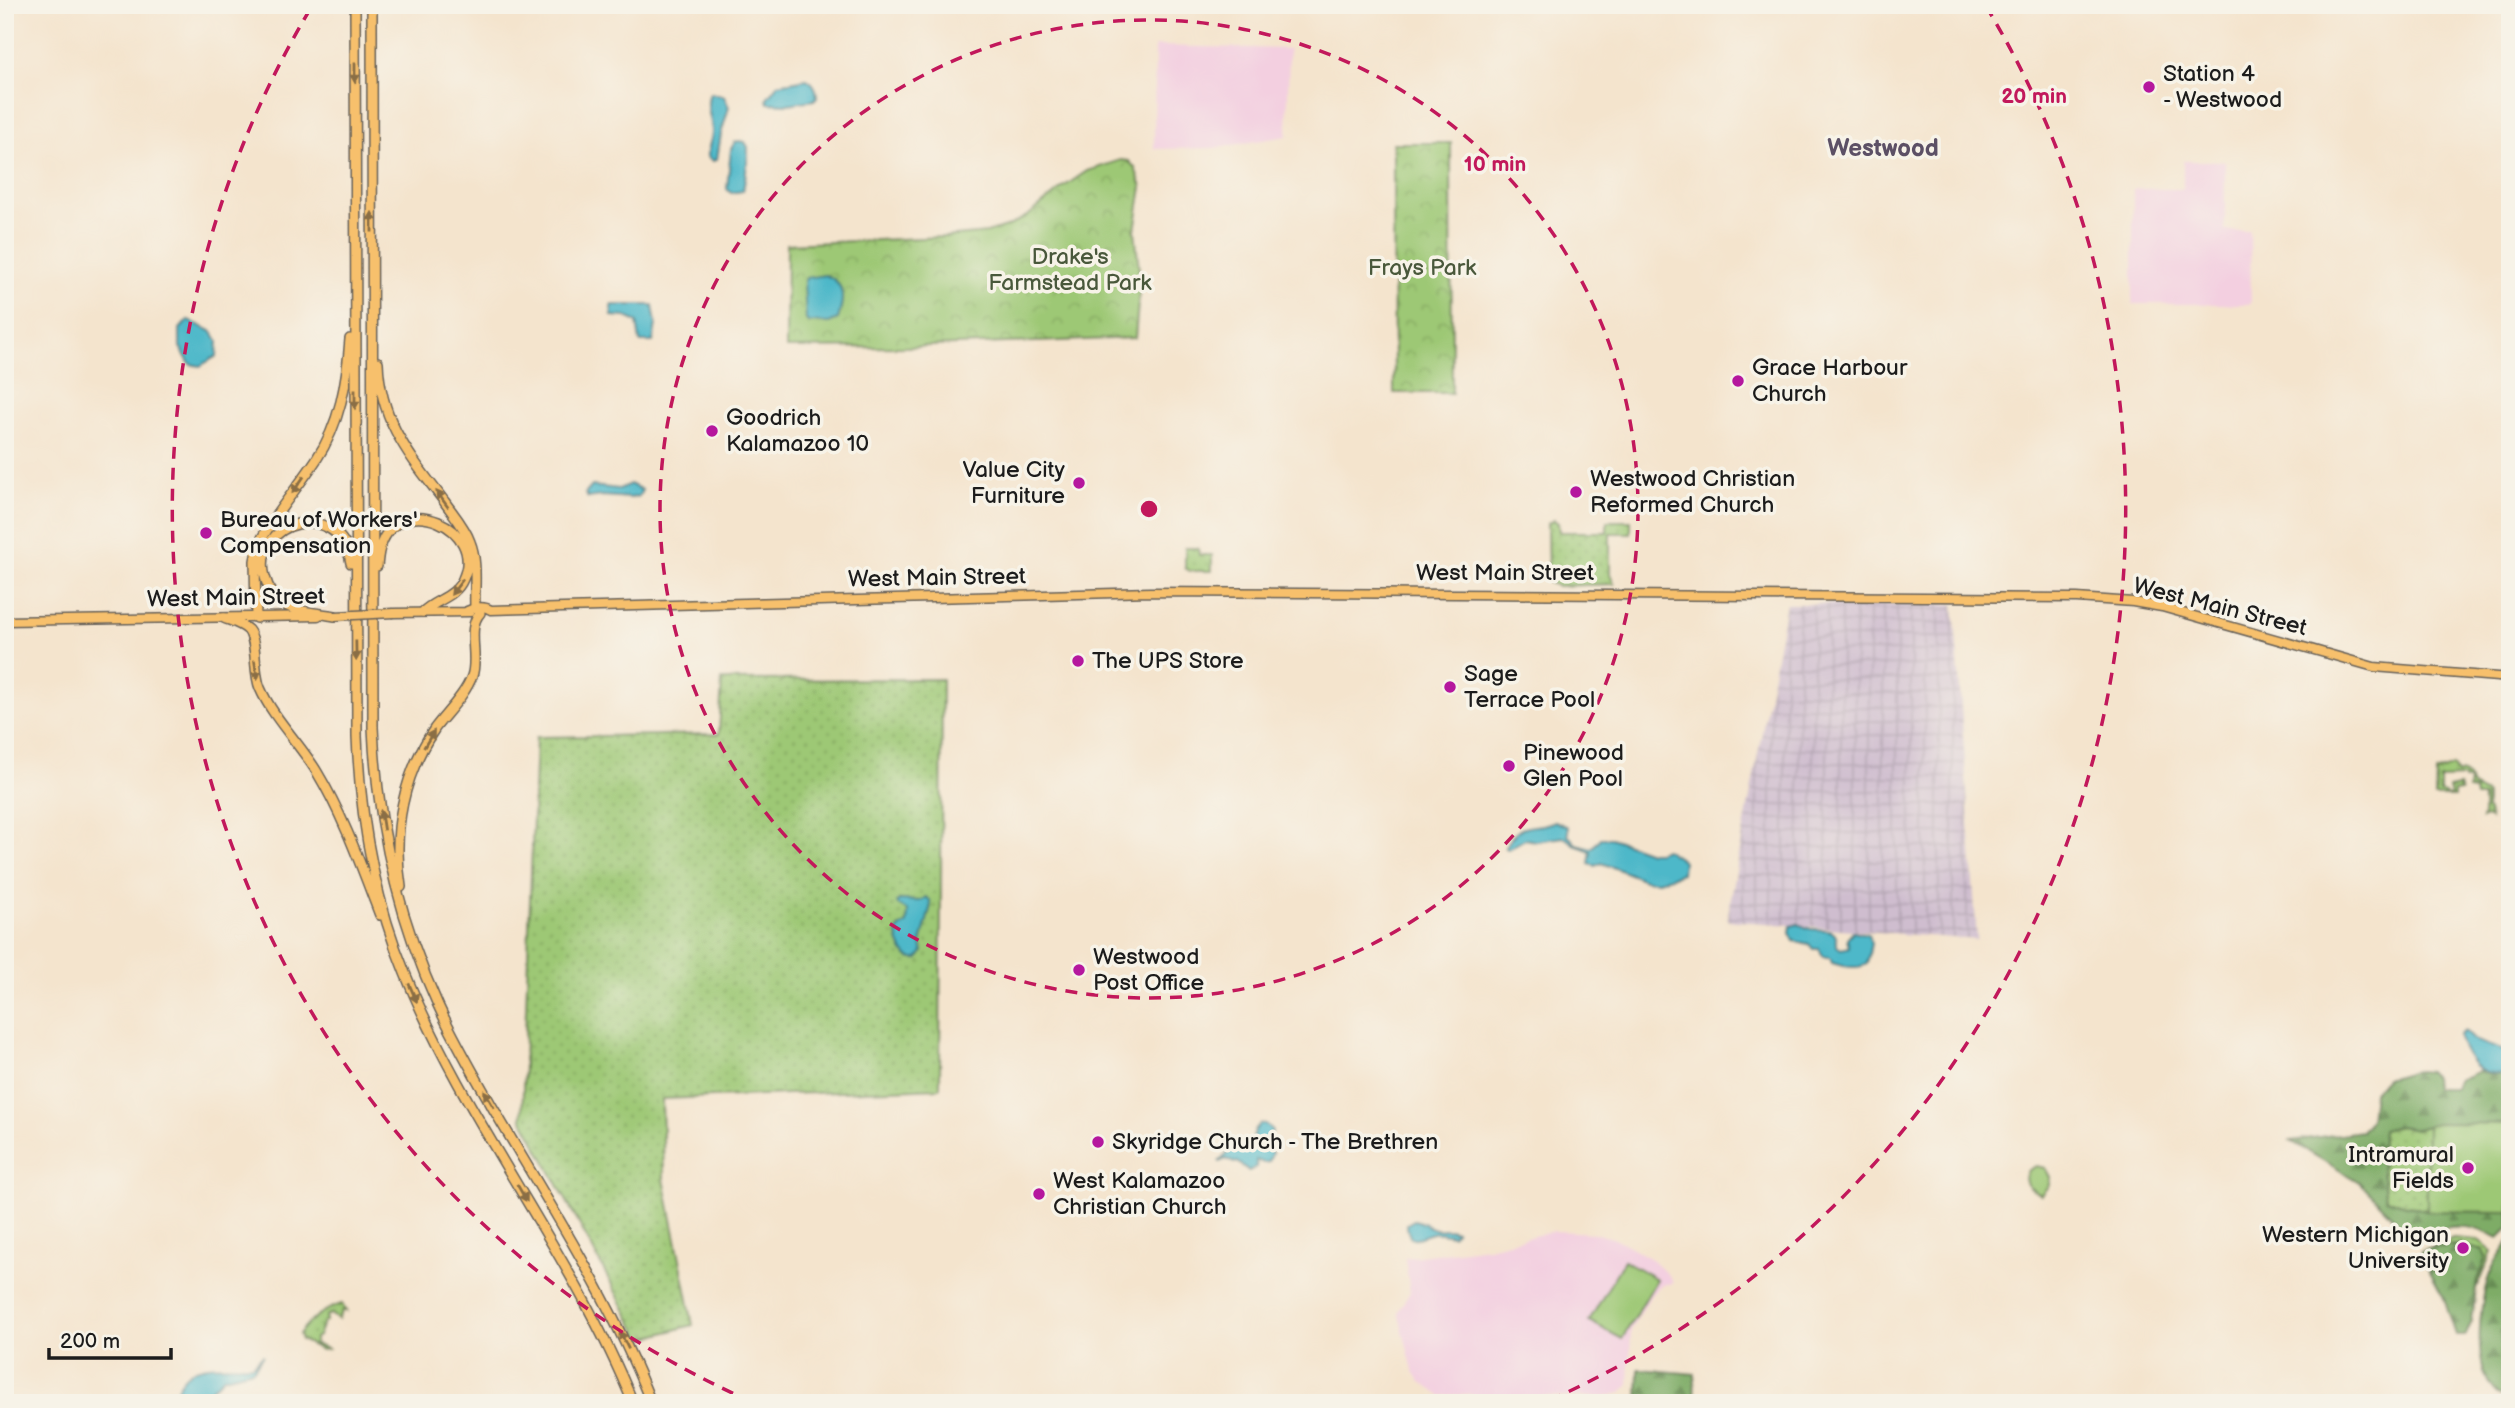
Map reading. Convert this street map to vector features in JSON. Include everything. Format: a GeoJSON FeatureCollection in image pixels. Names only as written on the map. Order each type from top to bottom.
{"type":"FeatureCollection","features":[{"type":"Feature","properties":{"kind":"highway"},"geometry":{"type":"LineString","coordinates":[[355,5],[357,736],[361,795],[368,842],[381,900],[420,1009],[452,1073],[587,1305],[633,1403]]}},
{"type":"Feature","properties":{"kind":"highway"},"geometry":{"type":"LineString","coordinates":[[372,5],[372,585],[376,784],[385,844],[406,923],[424,973],[452,1034],[596,1285],[651,1403]]}},
{"type":"Feature","properties":{"kind":"highway"},"geometry":{"type":"LineString","coordinates":[[256,618],[255,561],[258,546],[320,454],[341,403],[348,369],[355,282]]}},
{"type":"Feature","properties":{"kind":"highway"},"geometry":{"type":"LineString","coordinates":[[372,290],[377,316],[380,385],[384,405],[396,434],[466,533],[473,552],[474,665],[471,679],[435,728],[417,759],[402,808],[398,862],[406,923]]}},
{"type":"Feature","properties":{"kind":"highway"},"geometry":{"type":"LineString","coordinates":[[372,585],[380,546],[391,529],[415,518],[442,523],[455,532],[462,542],[466,569],[464,578],[453,594],[430,605],[423,612]]}},
{"type":"Feature","properties":{"kind":"highway"},"geometry":{"type":"LineString","coordinates":[[335,616],[293,608],[278,600],[264,575],[264,559],[270,543],[280,531],[293,524],[312,522],[328,527],[342,538],[346,545],[355,588]]}},
{"type":"Feature","properties":{"kind":"highway"},"geometry":{"type":"LineString","coordinates":[[224,618],[243,626],[250,633],[256,676],[261,690],[306,755],[339,811],[387,934],[400,958]]}},
{"type":"Feature","properties":{"kind":"main road","name":"West Main Street"},"geometry":{"type":"LineString","coordinates":[[5,621],[256,618],[474,610],[486,607],[491,610],[1172,592],[2077,598],[2162,607],[2374,667],[2510,678]]}},
{"type":"Feature","properties":{"kind":"shaded area"},"geometry":{"type":"Polygon","coordinates":[[[1155,46],[1289,49],[1287,136],[1214,148],[1154,149],[1155,46]]]}},
{"type":"Feature","properties":{"kind":"shaded area"},"geometry":{"type":"Polygon","coordinates":[[[2183,161],[2225,161],[2225,231],[2250,231],[2251,304],[2133,304],[2133,189],[2183,189],[2183,161]]]}},
{"type":"Feature","properties":{"kind":"shaded area"},"geometry":{"type":"Polygon","coordinates":[[[1786,604],[1954,604],[1977,940],[1727,920],[1786,604]]]}},
{"type":"Feature","properties":{"kind":"shaded area"},"geometry":{"type":"Polygon","coordinates":[[[1554,1231],[1594,1233],[1616,1239],[1650,1258],[1673,1283],[1661,1285],[1651,1295],[1631,1330],[1629,1386],[1620,1393],[1605,1397],[1484,1398],[1468,1394],[1441,1396],[1420,1381],[1413,1370],[1398,1312],[1410,1292],[1405,1258],[1488,1247],[1554,1231]]]}},
{"type":"Feature","properties":{"kind":"green space","name":"Frays Park"},"geometry":{"type":"Polygon","coordinates":[[[1393,143],[1451,143],[1452,393],[1394,393],[1393,143]]]}},
{"type":"Feature","properties":{"kind":"green space","name":"Drake's Farmstead Park"},"geometry":{"type":"Polygon","coordinates":[[[1121,160],[1129,161],[1135,168],[1142,187],[1135,230],[1140,281],[1135,338],[906,347],[786,348],[787,244],[987,233],[1009,226],[1029,215],[1087,171],[1121,160]]]}},
{"type":"Feature","properties":{"kind":"green space"},"geometry":{"type":"Polygon","coordinates":[[[1554,520],[1558,523],[1559,532],[1607,532],[1607,521],[1631,521],[1631,533],[1610,533],[1610,574],[1614,584],[1557,586],[1548,582],[1547,524],[1554,520]]]}},
{"type":"Feature","properties":{"kind":"green space"},"geometry":{"type":"Polygon","coordinates":[[[1185,548],[1198,548],[1199,555],[1212,555],[1212,571],[1190,571],[1185,568],[1185,548]]]}},
{"type":"Feature","properties":{"kind":"green space"},"geometry":{"type":"Polygon","coordinates":[[[942,679],[940,1088],[662,1099],[664,1179],[693,1325],[641,1339],[522,1118],[536,737],[719,734],[722,680],[942,679]]]}},
{"type":"Feature","properties":{"kind":"green space"},"geometry":{"type":"Polygon","coordinates":[[[2453,766],[2457,775],[2461,773],[2468,778],[2472,787],[2486,794],[2486,810],[2490,819],[2482,819],[2483,797],[2476,797],[2475,791],[2468,790],[2469,781],[2463,781],[2463,778],[2440,779],[2440,793],[2446,797],[2435,797],[2436,773],[2453,766]]]}},
{"type":"Feature","properties":{"kind":"green space"},"geometry":{"type":"Polygon","coordinates":[[[2459,787],[2461,791],[2454,792],[2454,797],[2446,797],[2451,796],[2449,789],[2459,787]]]}},
{"type":"Feature","properties":{"kind":"green space"},"geometry":{"type":"Polygon","coordinates":[[[2417,1071],[2429,1072],[2433,1077],[2434,1088],[2455,1088],[2458,1080],[2479,1071],[2510,1075],[2510,1124],[2436,1123],[2417,1129],[2399,1126],[2382,1130],[2381,1163],[2386,1199],[2427,1211],[2510,1212],[2510,1227],[2499,1238],[2459,1226],[2442,1229],[2413,1241],[2359,1182],[2291,1141],[2361,1131],[2370,1120],[2373,1093],[2386,1078],[2417,1071]]]}},
{"type":"Feature","properties":{"kind":"green space","name":"Intramural Fields"},"geometry":{"type":"Polygon","coordinates":[[[2510,1124],[2510,1212],[2427,1211],[2427,1125],[2510,1124]]]}},
{"type":"Feature","properties":{"kind":"green space"},"geometry":{"type":"Polygon","coordinates":[[[2427,1125],[2427,1211],[2386,1199],[2381,1163],[2382,1130],[2399,1126],[2417,1129],[2427,1125]]]}},
{"type":"Feature","properties":{"kind":"green space"},"geometry":{"type":"Polygon","coordinates":[[[2036,1166],[2045,1168],[2050,1177],[2049,1185],[2041,1195],[2030,1188],[2025,1179],[2028,1170],[2036,1166]]]}},
{"type":"Feature","properties":{"kind":"green space"},"geometry":{"type":"Polygon","coordinates":[[[2453,1238],[2477,1240],[2492,1251],[2477,1287],[2482,1269],[2461,1244],[2426,1249],[2453,1238]]]}},
{"type":"Feature","properties":{"kind":"green space"},"geometry":{"type":"Polygon","coordinates":[[[2510,1241],[2510,1324],[2506,1324],[2504,1331],[2501,1331],[2502,1382],[2510,1392],[2510,1400],[2497,1393],[2487,1381],[2482,1364],[2480,1324],[2486,1287],[2498,1257],[2510,1241]]]}},
{"type":"Feature","properties":{"kind":"green space"},"geometry":{"type":"Polygon","coordinates":[[[2461,1244],[2483,1251],[2486,1257],[2477,1280],[2472,1321],[2466,1335],[2456,1335],[2443,1296],[2420,1253],[2422,1250],[2461,1244]]]}},
{"type":"Feature","properties":{"kind":"green space"},"geometry":{"type":"Polygon","coordinates":[[[1624,1260],[1657,1279],[1622,1339],[1589,1321],[1624,1260]]]}},
{"type":"Feature","properties":{"kind":"green space"},"geometry":{"type":"Polygon","coordinates":[[[342,1304],[346,1311],[343,1310],[338,1319],[330,1314],[326,1316],[326,1321],[315,1338],[314,1344],[327,1349],[321,1350],[301,1340],[299,1334],[313,1320],[342,1304]]]}},
{"type":"Feature","properties":{"kind":"green space"},"geometry":{"type":"Polygon","coordinates":[[[1639,1369],[1695,1374],[1694,1403],[1638,1403],[1639,1369]]]}},
{"type":"Feature","properties":{"kind":"water"},"geometry":{"type":"Polygon","coordinates":[[[807,79],[816,89],[817,97],[814,100],[788,104],[768,103],[767,98],[778,84],[807,79]]]}},
{"type":"Feature","properties":{"kind":"water"},"geometry":{"type":"Polygon","coordinates":[[[710,93],[724,96],[729,107],[717,159],[713,161],[708,157],[712,134],[708,103],[710,93]]]}},
{"type":"Feature","properties":{"kind":"water"},"geometry":{"type":"Polygon","coordinates":[[[735,142],[745,142],[748,147],[743,191],[731,193],[727,189],[731,149],[735,142]]]}},
{"type":"Feature","properties":{"kind":"water"},"geometry":{"type":"Polygon","coordinates":[[[825,275],[837,282],[842,292],[838,319],[829,323],[808,322],[804,282],[806,278],[825,275]]]}},
{"type":"Feature","properties":{"kind":"water"},"geometry":{"type":"Polygon","coordinates":[[[611,305],[653,305],[656,324],[653,342],[640,342],[637,322],[626,317],[612,316],[611,305]]]}},
{"type":"Feature","properties":{"kind":"water"},"geometry":{"type":"Polygon","coordinates":[[[188,320],[211,331],[218,341],[217,356],[200,366],[190,364],[180,347],[180,329],[188,320]]]}},
{"type":"Feature","properties":{"kind":"water"},"geometry":{"type":"Polygon","coordinates":[[[630,484],[642,490],[639,496],[588,498],[585,494],[592,486],[619,489],[630,484]]]}},
{"type":"Feature","properties":{"kind":"water"},"geometry":{"type":"Polygon","coordinates":[[[1555,821],[1568,827],[1568,835],[1576,844],[1592,848],[1601,838],[1611,838],[1650,852],[1665,849],[1683,861],[1682,873],[1658,881],[1645,880],[1602,863],[1595,866],[1589,864],[1591,851],[1575,845],[1564,837],[1536,841],[1525,839],[1508,849],[1505,848],[1511,838],[1522,829],[1555,821]]]}},
{"type":"Feature","properties":{"kind":"water"},"geometry":{"type":"Polygon","coordinates":[[[926,897],[931,905],[921,943],[923,952],[918,959],[913,959],[905,954],[898,939],[898,930],[907,923],[908,911],[897,902],[920,901],[926,897]]]}},
{"type":"Feature","properties":{"kind":"water"},"geometry":{"type":"Polygon","coordinates":[[[1798,924],[1832,932],[1837,939],[1837,946],[1841,949],[1849,947],[1847,938],[1853,931],[1868,934],[1871,943],[1867,964],[1854,967],[1832,963],[1819,949],[1794,941],[1790,933],[1791,926],[1798,924]]]}},
{"type":"Feature","properties":{"kind":"water"},"geometry":{"type":"Polygon","coordinates":[[[2464,1031],[2473,1040],[2510,1051],[2510,1075],[2490,1074],[2475,1066],[2460,1043],[2459,1035],[2464,1031]]]}},
{"type":"Feature","properties":{"kind":"water"},"geometry":{"type":"Polygon","coordinates":[[[1260,1124],[1265,1124],[1272,1132],[1266,1138],[1266,1145],[1272,1153],[1269,1162],[1256,1160],[1257,1167],[1249,1171],[1237,1162],[1226,1159],[1219,1162],[1231,1150],[1250,1148],[1255,1130],[1260,1124]]]}},
{"type":"Feature","properties":{"kind":"water"},"geometry":{"type":"Polygon","coordinates":[[[1414,1220],[1434,1229],[1456,1231],[1452,1235],[1435,1233],[1412,1238],[1407,1224],[1414,1220]]]}},
{"type":"Feature","properties":{"kind":"water"},"geometry":{"type":"Polygon","coordinates":[[[263,1355],[253,1370],[224,1377],[196,1403],[174,1403],[177,1388],[192,1371],[202,1367],[253,1365],[263,1355]]]}},
{"type":"Feature","properties":{"kind":"place","name":"Station 4 - Westwood"},"geometry":{"type":"Point","coordinates":[2149,87]}},
{"type":"Feature","properties":{"kind":"place","name":"Grace Harbour Church"},"geometry":{"type":"Point","coordinates":[1738,381]}},
{"type":"Feature","properties":{"kind":"place","name":"Goodrich Kalamazoo 10"},"geometry":{"type":"Point","coordinates":[712,431]}},
{"type":"Feature","properties":{"kind":"place","name":"Value City Furniture"},"geometry":{"type":"Point","coordinates":[1079,483]}},
{"type":"Feature","properties":{"kind":"place","name":"Westwood Christian Reformed Church"},"geometry":{"type":"Point","coordinates":[1576,492]}},
{"type":"Feature","properties":{"kind":"place","name":"Bureau of Workers' Compensation"},"geometry":{"type":"Point","coordinates":[206,533]}},
{"type":"Feature","properties":{"kind":"place","name":"The UPS Store"},"geometry":{"type":"Point","coordinates":[1078,661]}},
{"type":"Feature","properties":{"kind":"place","name":"Sage Terrace Pool"},"geometry":{"type":"Point","coordinates":[1450,687]}},
{"type":"Feature","properties":{"kind":"place","name":"Pinewood Glen Pool"},"geometry":{"type":"Point","coordinates":[1509,766]}},
{"type":"Feature","properties":{"kind":"place","name":"Westwood Post Office"},"geometry":{"type":"Point","coordinates":[1079,970]}},
{"type":"Feature","properties":{"kind":"place","name":"Skyridge Church - The Brethren"},"geometry":{"type":"Point","coordinates":[1098,1142]}},
{"type":"Feature","properties":{"kind":"place","name":"Intramural Fields"},"geometry":{"type":"Point","coordinates":[2468,1168]}},
{"type":"Feature","properties":{"kind":"place","name":"West Kalamazoo Christian Church"},"geometry":{"type":"Point","coordinates":[1039,1194]}},
{"type":"Feature","properties":{"kind":"place","name":"Western Michigan University"},"geometry":{"type":"Point","coordinates":[2463,1248]}},
{"type":"Feature","properties":{"kind":"district","name":"Westwood"},"geometry":{"type":"Point","coordinates":[1883,148]}}]}
